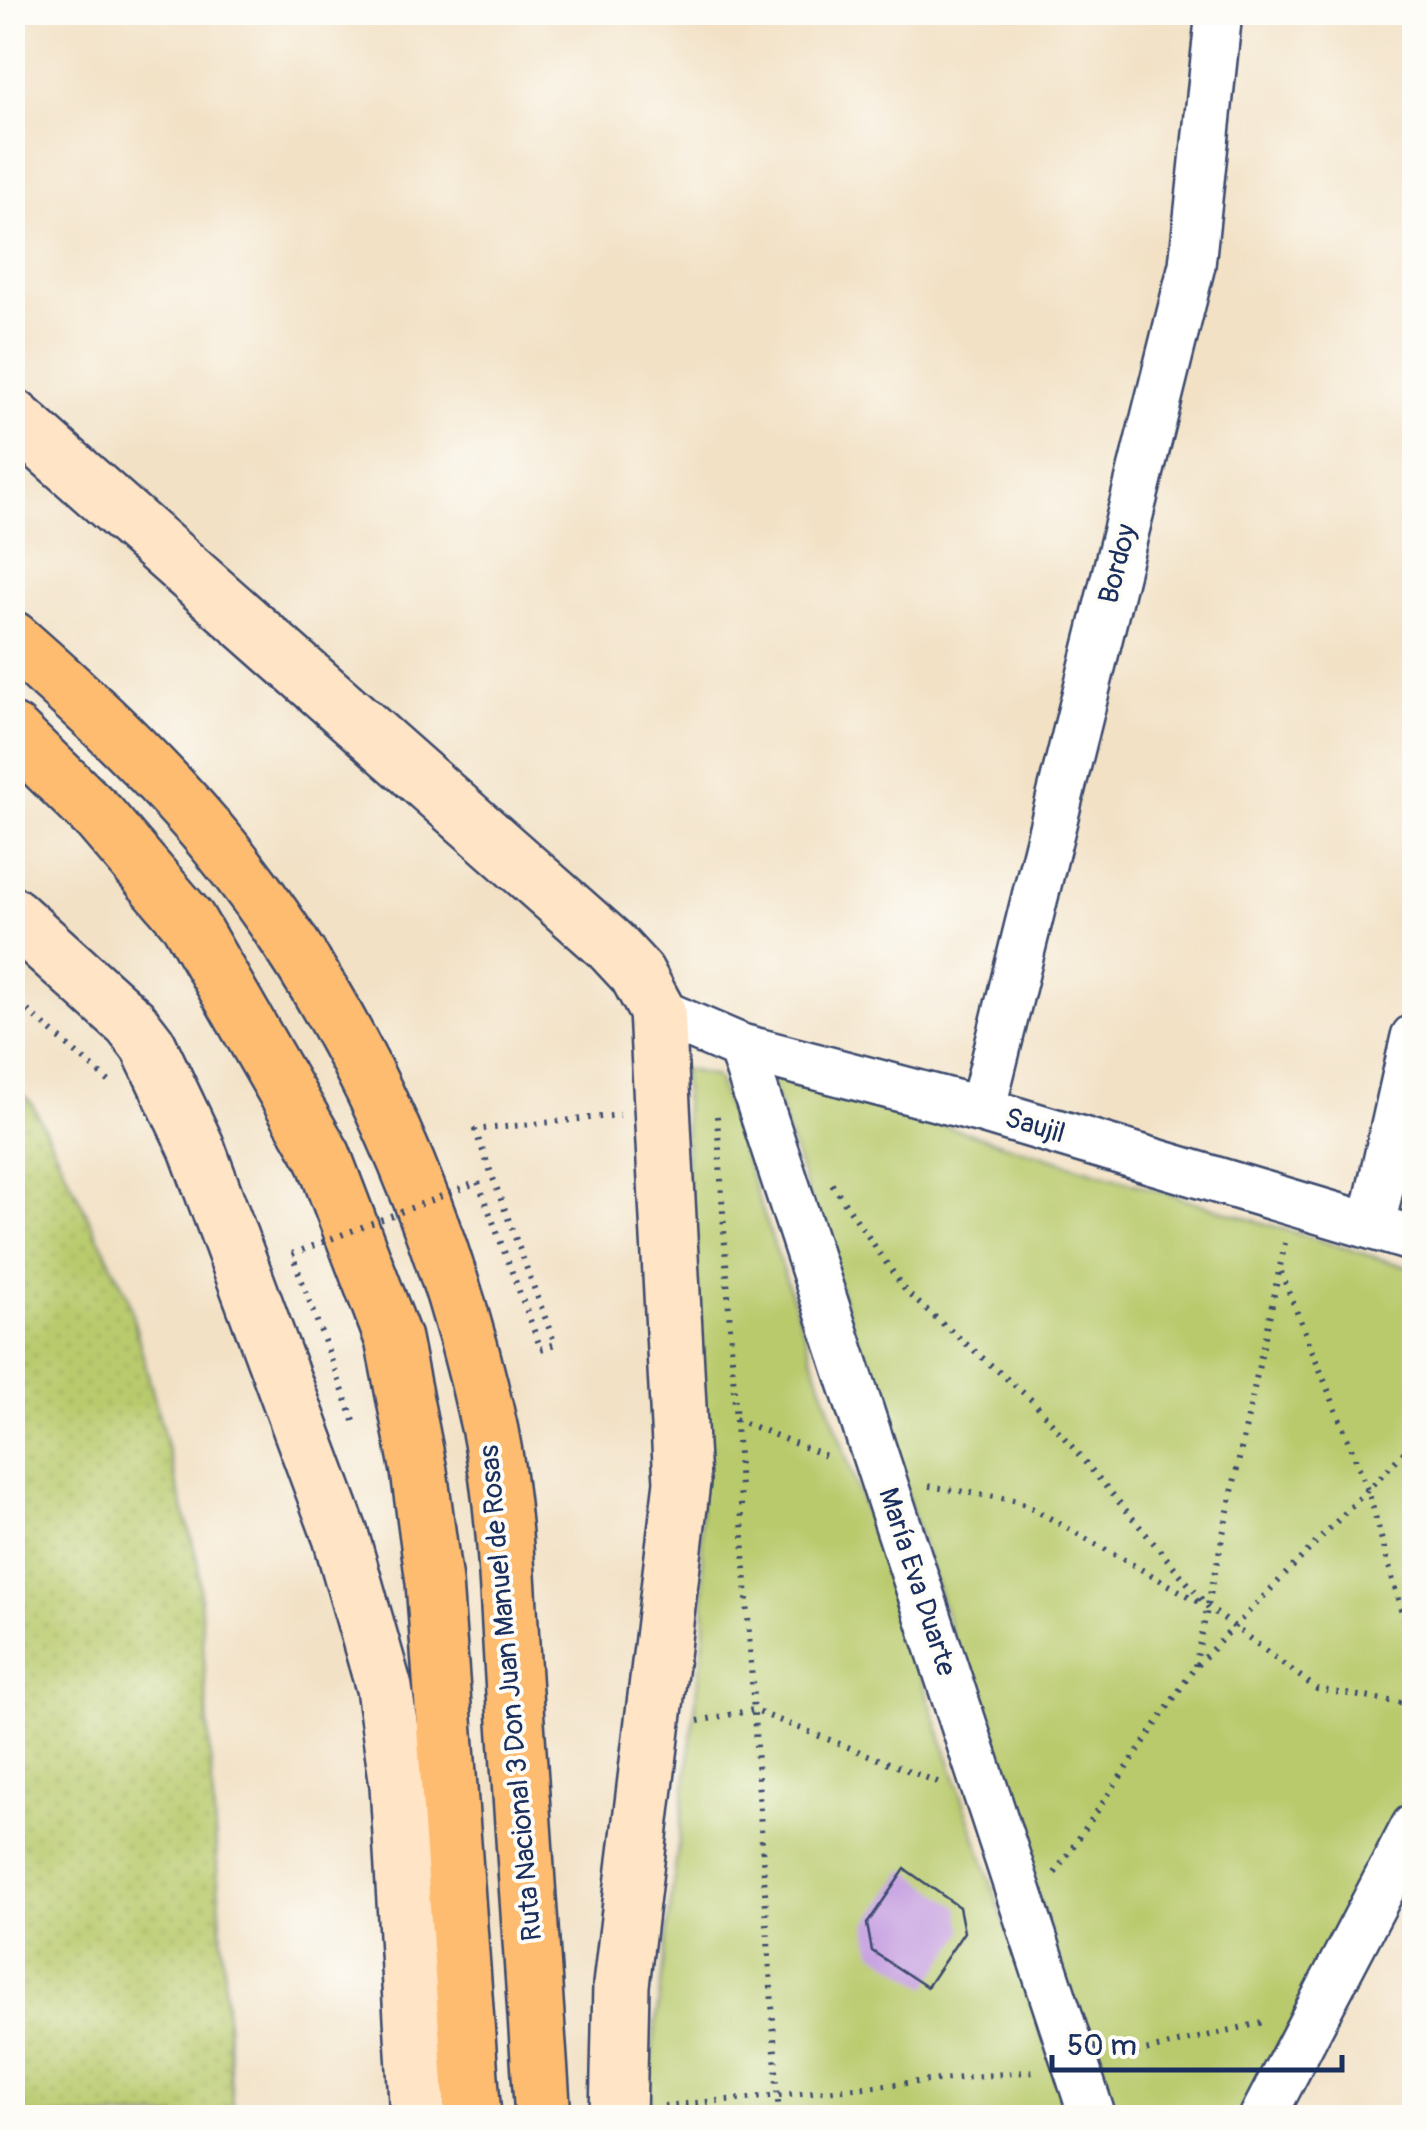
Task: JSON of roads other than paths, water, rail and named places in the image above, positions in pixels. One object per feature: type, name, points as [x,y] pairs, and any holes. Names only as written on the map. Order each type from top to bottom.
[{"type":"highway","name":"Ruta Nacional 3 Don Juan Manuel de Rosas","points":[[12,639],[164,782],[241,875],[349,1044],[410,1172],[462,1322],[490,1434],[506,1574],[543,2118]]},
{"type":"highway","points":[[12,732],[99,817],[199,938],[324,1156],[392,1339],[419,1470],[434,1582],[473,2118]]},
{"type":"street","name":"Bordoy","points":[[982,1110],[1192,265],[1219,12]]},
{"type":"street","points":[[12,416],[610,945],[637,974],[657,1011],[682,1482],[621,1985],[618,2114]]},
{"type":"street","points":[[12,914],[131,1023],[148,1046],[196,1146],[341,1538],[384,1688],[398,1785],[418,2118]]},
{"type":"street","name":"Saujil","points":[[657,1011],[741,1047],[982,1110],[1414,1238]]},
{"type":"street","points":[[1372,1225],[1414,1037]]},
{"type":"street","name":"María Eva Duarte","points":[[741,1047],[1093,2118]]},
{"type":"street","points":[[1262,2118],[1414,1827]]}]
